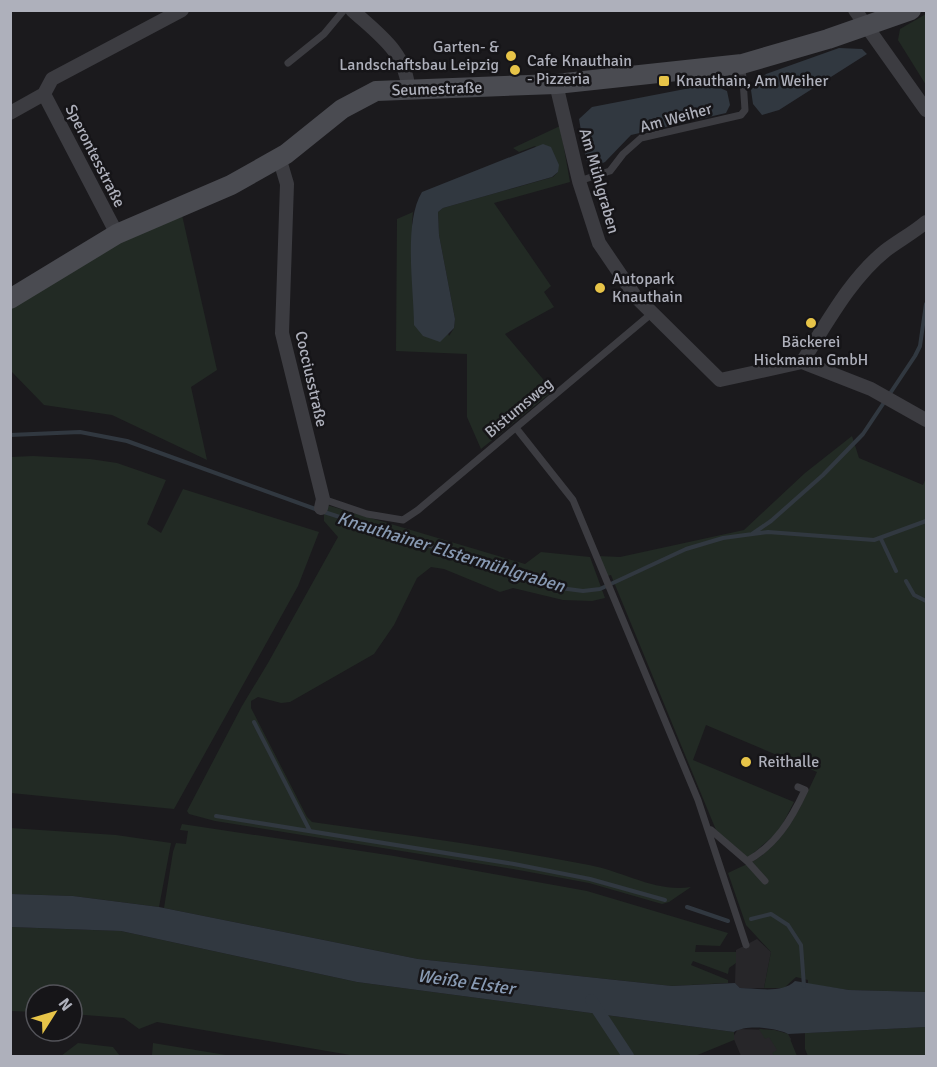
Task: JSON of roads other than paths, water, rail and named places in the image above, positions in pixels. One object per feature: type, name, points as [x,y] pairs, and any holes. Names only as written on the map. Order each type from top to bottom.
[{"type":"street","points":[[10,113],[44,94],[52,79],[182,10]]},
{"type":"street","points":[[351,10],[396,51],[407,73],[408,89]]},
{"type":"street","points":[[855,10],[927,110]]},
{"type":"street","name":"Seumestraße","points":[[10,299],[117,234],[231,185],[279,157],[342,109],[376,91],[449,90],[556,84],[742,64],[867,27],[911,10]]},
{"type":"street","name":"Am Mühlgraben","points":[[556,84],[579,181],[599,243],[635,296],[720,380],[802,362]]},
{"type":"street","name":"Sperontesstraße","points":[[44,94],[117,234]]},
{"type":"street","name":"Cocciusstraße","points":[[279,157],[287,184],[282,333],[322,504]]},
{"type":"street","points":[[927,222],[885,251],[866,269],[832,315],[802,362],[885,397],[927,420]]},
{"type":"lane","points":[[288,63],[324,34],[344,10]]},
{"type":"lane","name":"Am Weiher","points":[[579,181],[610,171],[623,154],[641,138],[741,115],[744,110],[742,64]]},
{"type":"lane","name":"Bistumsweg","points":[[403,520],[418,510],[651,314]]},
{"type":"lane","points":[[516,428],[573,501],[709,829],[746,945]]},
{"type":"lane","name":"Cocciusstraße","points":[[322,504],[403,520]]},
{"type":"lane","points":[[747,861],[761,853],[788,824],[804,790],[798,787]]},
{"type":"lane","points":[[709,829],[727,847],[747,861],[765,881]]},
{"type":"water","points":[[839,48],[862,49],[867,54],[779,110],[762,115],[753,104],[751,90],[766,74]]},
{"type":"water","points":[[711,84],[727,91],[730,105],[726,113],[631,135],[605,162],[594,167],[586,160],[579,119],[592,107]]},
{"type":"water","points":[[543,144],[551,147],[559,165],[558,172],[552,177],[443,208],[438,212],[439,235],[455,319],[454,328],[440,342],[423,336],[414,325],[411,257],[413,221],[416,205],[422,192]]},
{"type":"water","name":"Weiße Elster","points":[[11,894],[73,896],[159,907],[418,959],[672,986],[735,983],[740,988],[776,989],[795,981],[849,990],[926,992],[926,1027],[788,1034],[769,1029],[746,1028],[734,1032],[357,982],[121,931],[11,927]]},
{"type":"waterway","points":[[752,534],[771,521],[823,475],[863,434],[920,346],[926,304]]},
{"type":"waterway","name":"Knauthainer Elstermühlgraben","points":[[10,435],[80,432],[127,441],[318,510],[560,588],[583,591],[600,589],[686,549],[723,538],[768,532],[874,540],[926,521]]},
{"type":"waterway","points":[[881,539],[896,571]]},
{"type":"waterway","points":[[906,581],[914,595],[926,601]]},
{"type":"waterway","points":[[254,722],[310,831]]},
{"type":"waterway","points":[[216,816],[514,864],[590,879],[665,900]]},
{"type":"waterway","points":[[687,907],[728,921]]},
{"type":"waterway","points":[[751,919],[771,914],[788,925],[801,945],[804,986]]},
{"type":"waterway","points":[[591,1000],[628,1056]]},
{"type":"place","name":"Garten- & Landschaftsbau Leipzig","points":[[511,56]]},
{"type":"place","name":"Cafe Knauthain - Pizzeria","points":[[515,70]]},
{"type":"place","name":"Knauthain, Am Weiher","points":[[664,81]]},
{"type":"place","name":"Autopark Knauthain","points":[[600,288]]},
{"type":"place","name":"Bäckerei Hickmann GmbH","points":[[811,323]]},
{"type":"place","name":"Reithalle","points":[[746,762]]}]
